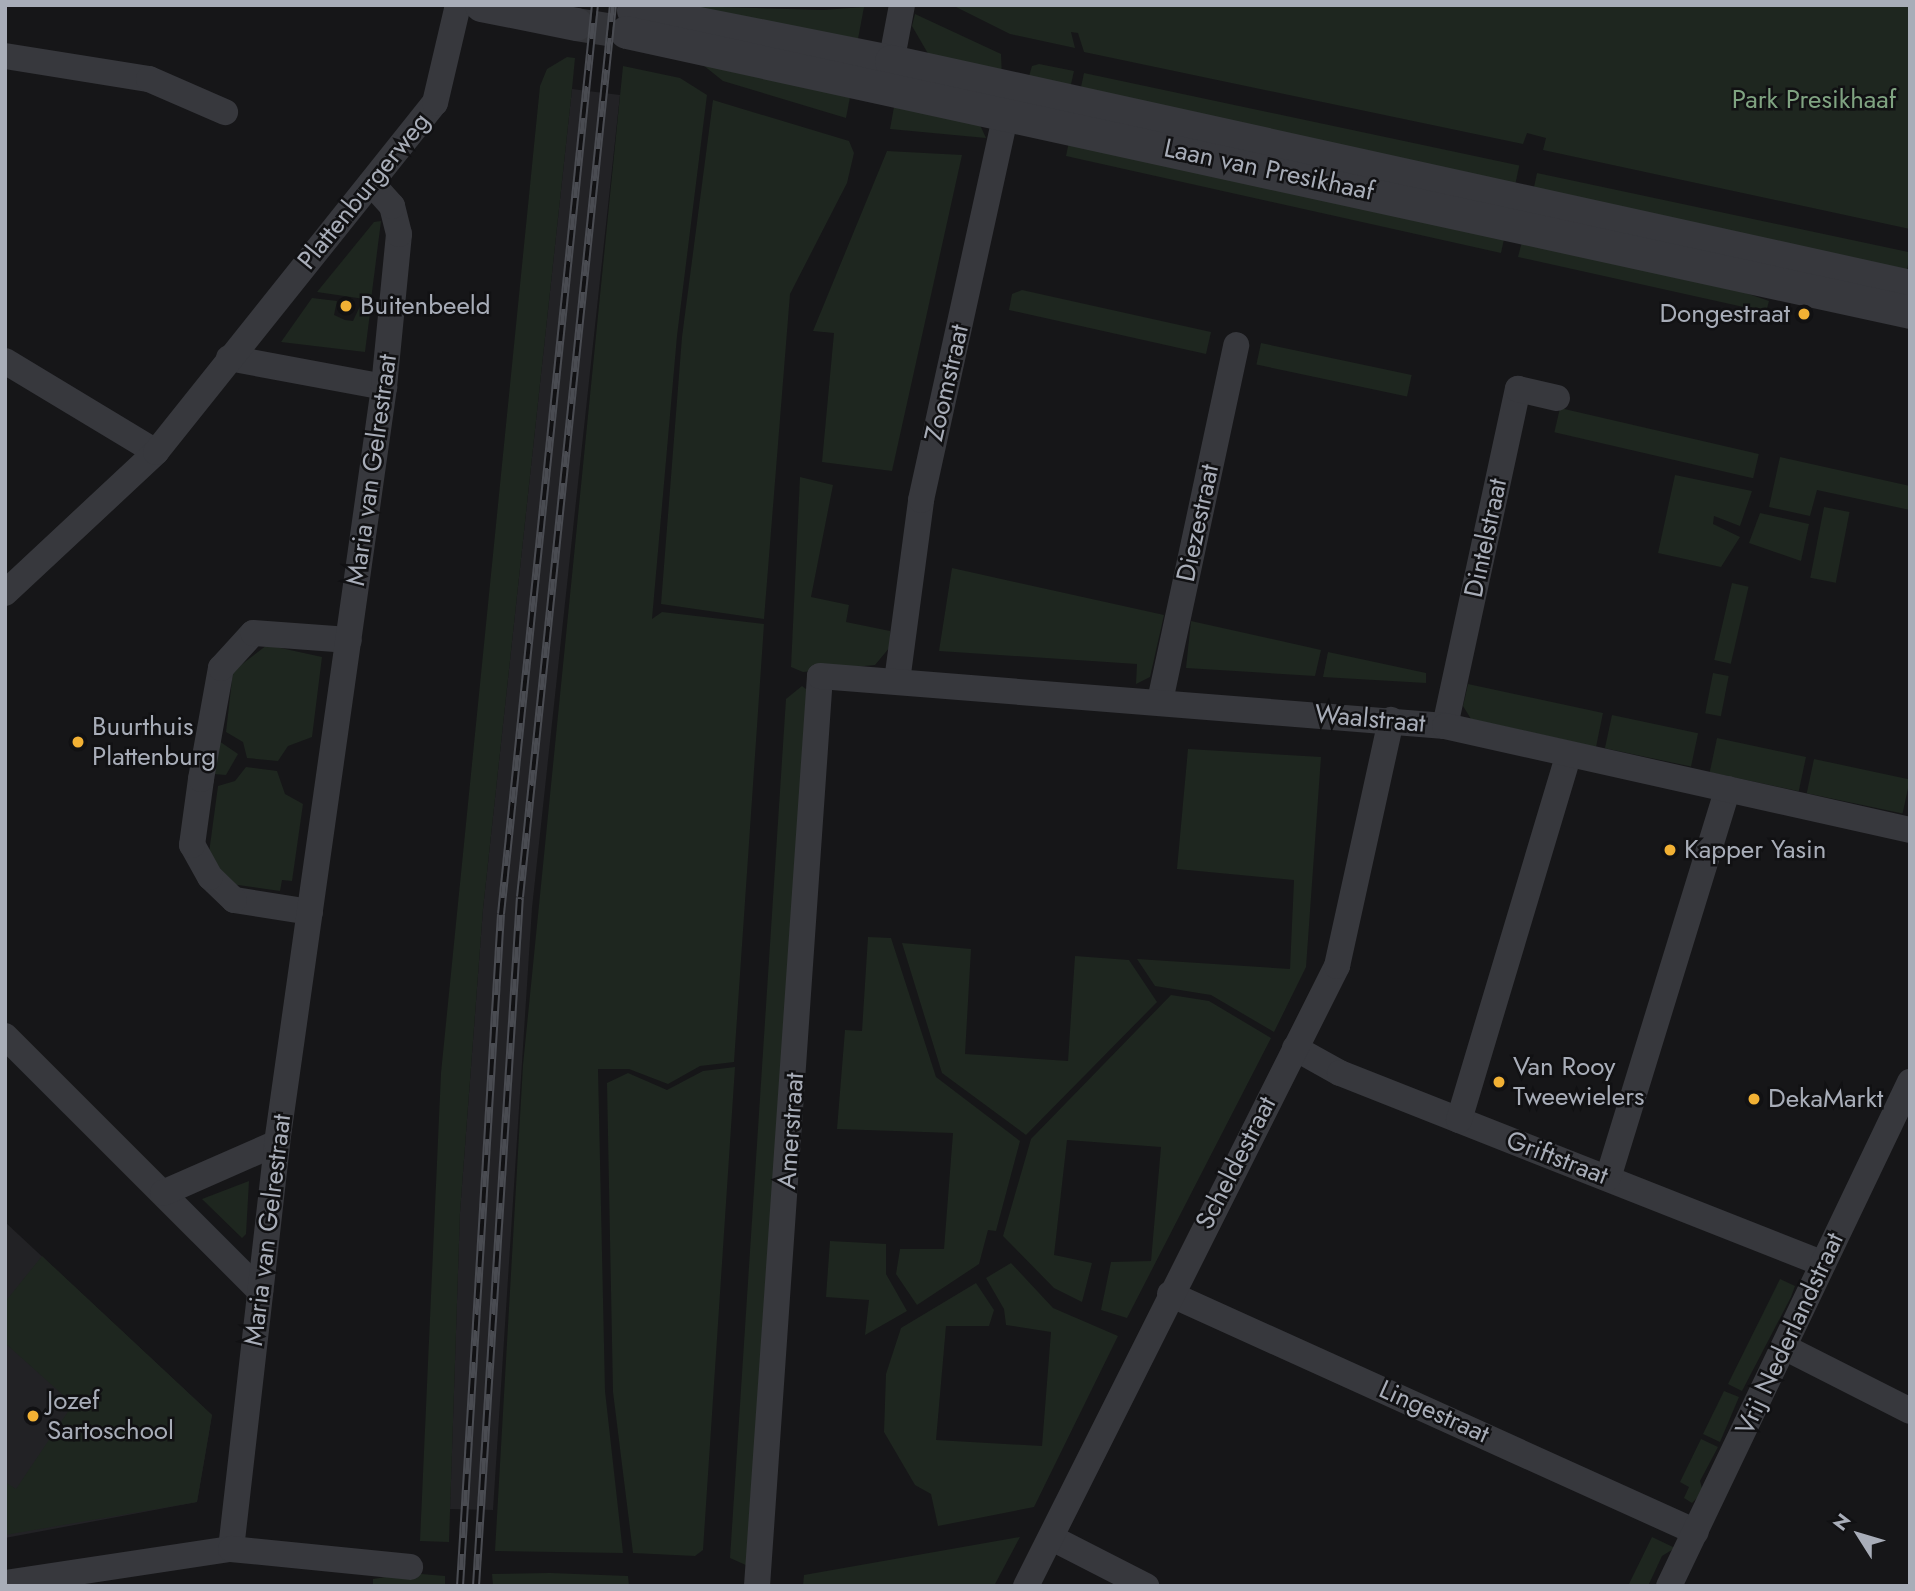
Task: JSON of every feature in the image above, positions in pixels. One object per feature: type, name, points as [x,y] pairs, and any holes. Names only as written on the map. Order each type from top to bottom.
[{"type":"street","name":"Plattenburgerweg","points":[[5,593],[156,452],[442,92],[458,5]]},
{"type":"street","points":[[481,5],[576,24]]},
{"type":"street","points":[[889,73],[902,5]]},
{"type":"street","name":"Laan van Presikhaaf","points":[[628,21],[1010,100],[1910,312]]},
{"type":"street","points":[[5,57],[149,79],[225,112]]},
{"type":"street","name":"Laan van Presikhaaf","points":[[1010,100],[1910,286]]},
{"type":"street","name":"Zoomstraat","points":[[897,681],[921,500],[1010,100]]},
{"type":"street","name":"Maria van Gelrestraat","points":[[231,1549],[277,1143],[384,387],[399,234],[392,206],[371,183]]},
{"type":"street","name":"Diezestraat","points":[[1160,701],[1236,345]]},
{"type":"street","points":[[229,358],[384,387]]},
{"type":"street","points":[[5,361],[156,452]]},
{"type":"street","name":"Dintelstraat","points":[[1445,726],[1518,388],[1557,398]]},
{"type":"street","points":[[310,912],[234,900],[210,877],[192,845],[201,779],[221,668],[253,633],[349,640]]},
{"type":"street","name":"Waalstraat","points":[[820,676],[1160,701],[1445,726],[1567,756],[1910,830]]},
{"type":"street","name":"Amerstraat","points":[[757,1586],[820,676]]},
{"type":"street","name":"Scheldestraat","points":[[1026,1586],[1170,1294],[1337,966],[1391,720]]},
{"type":"street","points":[[1459,1120],[1567,756]]},
{"type":"street","points":[[1608,1178],[1728,789]]},
{"type":"street","points":[[5,1036],[260,1291]]},
{"type":"street","name":"Griftstraat","points":[[1294,1048],[1340,1073],[1821,1263]]},
{"type":"street","name":"Vrij Nederlandstraat","points":[[1669,1586],[1786,1348],[1821,1263],[1907,1096]]},
{"type":"street","points":[[163,1193],[277,1143]]},
{"type":"street","name":"Lingestraat","points":[[1170,1294],[1696,1532]]},
{"type":"street","points":[[1786,1348],[1910,1411]]},
{"type":"street","points":[[1052,1538],[1146,1586]]},
{"type":"street","points":[[5,1583],[231,1549],[410,1567]]},
{"type":"shaded area","points":[[572,89],[620,95],[532,908],[493,1510],[450,1509],[460,1212],[483,909]]},
{"type":"shaded area","points":[[5,1222],[212,1415],[197,1502],[5,1538]]},
{"type":"green space","points":[[654,5],[823,10],[864,7],[858,39]]},
{"type":"green space","name":"Park Presikhaaf","points":[[952,5],[1910,5],[1910,229],[1543,150],[1546,138],[1527,133],[1523,144],[1084,52],[1078,33],[1071,32],[1075,48],[1010,34]]},
{"type":"green space","points":[[915,14],[1001,54],[1002,78],[930,57],[912,26]]},
{"type":"green space","points":[[567,57],[575,58],[572,89],[483,909],[460,1212],[449,1542],[420,1541],[441,1073],[540,86],[547,69]]},
{"type":"green space","points":[[693,57],[852,87],[846,118],[723,81]]},
{"type":"green space","points":[[1039,64],[1074,71],[1069,93],[1027,83],[1032,66]]},
{"type":"green space","points":[[623,66],[680,78],[707,95],[677,336],[652,619],[662,612],[764,624],[734,1062],[700,1066],[668,1084],[629,1069],[598,1069],[605,1391],[623,1553],[495,1551],[523,1065]]},
{"type":"green space","points":[[1084,73],[1519,166],[1514,188],[1079,95]]},
{"type":"green space","points":[[896,96],[980,125],[986,138],[890,129]]},
{"type":"green space","points":[[713,100],[849,141],[854,153],[847,183],[790,294],[764,619],[661,604],[682,337]]},
{"type":"green space","points":[[1070,137],[1506,230],[1501,253],[1066,156]]},
{"type":"green space","points":[[887,151],[962,155],[892,471],[822,462],[834,333],[813,331]]},
{"type":"green space","points":[[1537,173],[1910,252],[1906,275],[1532,195]]},
{"type":"green space","points":[[381,221],[371,300],[317,292],[374,222]]},
{"type":"green space","points":[[1524,234],[1668,266],[1769,301],[1766,312],[1518,257]]},
{"type":"green space","points":[[1022,290],[1211,332],[1206,354],[1009,310],[1012,294]]},
{"type":"green space","points":[[312,298],[337,301],[334,315],[353,321],[361,304],[371,305],[365,352],[281,342]]},
{"type":"green space","points":[[1261,343],[1412,375],[1407,397],[1256,365]]},
{"type":"green space","points":[[1560,408],[1759,454],[1753,478],[1554,432]]},
{"type":"green space","points":[[1780,457],[1910,486],[1910,510],[1817,490],[1810,516],[1769,507]]},
{"type":"green space","points":[[1675,475],[1752,491],[1740,526],[1714,516],[1713,524],[1740,537],[1721,567],[1658,553]]},
{"type":"green space","points":[[800,477],[833,485],[811,597],[849,605],[846,622],[890,631],[890,647],[875,665],[803,672],[791,667]]},
{"type":"green space","points":[[1824,507],[1850,512],[1836,583],[1810,578]]},
{"type":"green space","points":[[1760,513],[1809,524],[1801,561],[1749,543]]},
{"type":"green space","points":[[952,568],[1164,615],[1150,677],[1136,684],[1137,664],[939,651]]},
{"type":"green space","points":[[1732,583],[1749,587],[1731,664],[1714,660]]},
{"type":"green space","points":[[1191,621],[1321,650],[1315,676],[1186,668]]},
{"type":"green space","points":[[267,645],[322,657],[312,737],[288,746],[278,761],[247,758],[243,742],[226,732],[233,671]]},
{"type":"green space","points":[[1328,652],[1426,673],[1426,683],[1323,677]]},
{"type":"green space","points":[[1713,673],[1729,676],[1721,716],[1705,713]]},
{"type":"green space","points":[[1468,684],[1603,713],[1596,747],[1471,719],[1463,706]]},
{"type":"green space","points":[[802,686],[810,692],[748,1566],[730,1558],[786,699]]},
{"type":"green space","points":[[1612,715],[1698,733],[1691,767],[1605,748]]},
{"type":"green space","points":[[1717,738],[1806,757],[1799,791],[1710,772]]},
{"type":"green space","points":[[219,741],[238,754],[226,775],[214,774]]},
{"type":"green space","points":[[1188,749],[1321,757],[1306,967],[1274,1032],[1211,995],[1155,986],[1137,959],[1290,969],[1294,880],[1177,869]]},
{"type":"green space","points":[[1814,759],[1910,779],[1903,814],[1807,793]]},
{"type":"green space","points":[[246,767],[277,771],[285,794],[303,804],[292,881],[282,880],[280,891],[231,884],[209,853],[218,786],[235,781]]},
{"type":"green space","points":[[868,937],[891,938],[936,1077],[1020,1141],[996,1231],[988,1230],[979,1264],[917,1305],[896,1274],[900,1249],[944,1249],[953,1133],[837,1129],[845,1030],[862,1031]]},
{"type":"green space","points":[[902,943],[971,949],[965,1054],[1068,1061],[1075,956],[1129,960],[1157,1002],[1026,1135],[942,1073]]},
{"type":"green space","points":[[1171,995],[1209,1001],[1271,1038],[1127,1318],[1101,1310],[1111,1262],[1151,1261],[1161,1147],[1067,1140],[1054,1255],[1092,1263],[1082,1302],[1054,1288],[1003,1236],[1031,1139]]},
{"type":"green space","points":[[735,1067],[703,1550],[695,1556],[633,1553],[613,1392],[607,1083],[628,1073],[667,1090],[703,1071]]},
{"type":"green space","points":[[249,1181],[246,1234],[242,1238],[202,1199]]},
{"type":"green space","points":[[830,1241],[886,1244],[886,1274],[907,1311],[865,1335],[869,1300],[826,1297]]},
{"type":"green space","points":[[42,1256],[212,1415],[197,1502],[5,1535],[5,1482],[16,1489],[73,1404],[5,1343],[5,1302]]},
{"type":"green space","points":[[1011,1263],[1053,1308],[1118,1336],[1034,1507],[938,1526],[931,1494],[915,1485],[884,1432],[886,1374],[901,1328],[976,1283],[994,1310],[989,1326],[946,1326],[936,1440],[1042,1446],[1051,1332],[1006,1325],[1004,1309],[986,1278]]},
{"type":"green space","points":[[1780,1279],[1795,1286],[1742,1391],[1728,1384]]},
{"type":"green space","points":[[1724,1391],[1739,1397],[1720,1442],[1703,1434]]},
{"type":"green space","points":[[1701,1439],[1718,1447],[1700,1481],[1703,1492],[1692,1503],[1684,1498],[1689,1487],[1680,1482]]},
{"type":"green space","points":[[1020,1537],[994,1586],[803,1586],[804,1575]]},
{"type":"green space","points":[[1652,1537],[1675,1548],[1662,1556],[1648,1586],[1628,1586]]},
{"type":"green space","points":[[410,1573],[445,1576],[445,1586],[373,1586],[373,1579]]},
{"type":"green space","points":[[492,1574],[628,1576],[629,1586],[493,1586]]},
{"type":"tunnel","points":[[576,24],[626,32]]},
{"type":"railway","points":[[460,1586],[501,914],[595,5]]},
{"type":"railway","points":[[476,1586],[520,897],[613,5]]},
{"type":"place","name":"Buitenbeeld","points":[[346,306]]},
{"type":"place","name":"Dongestraat","points":[[1804,314]]},
{"type":"place","name":"Buurthuis Plattenburg","points":[[78,742]]},
{"type":"place","name":"Kapper Yasin","points":[[1670,850]]},
{"type":"place","name":"Van Rooy Tweewielers","points":[[1499,1082]]},
{"type":"place","name":"DekaMarkt","points":[[1754,1099]]},
{"type":"place","name":"Jozef Sartoschool","points":[[33,1416]]}]
